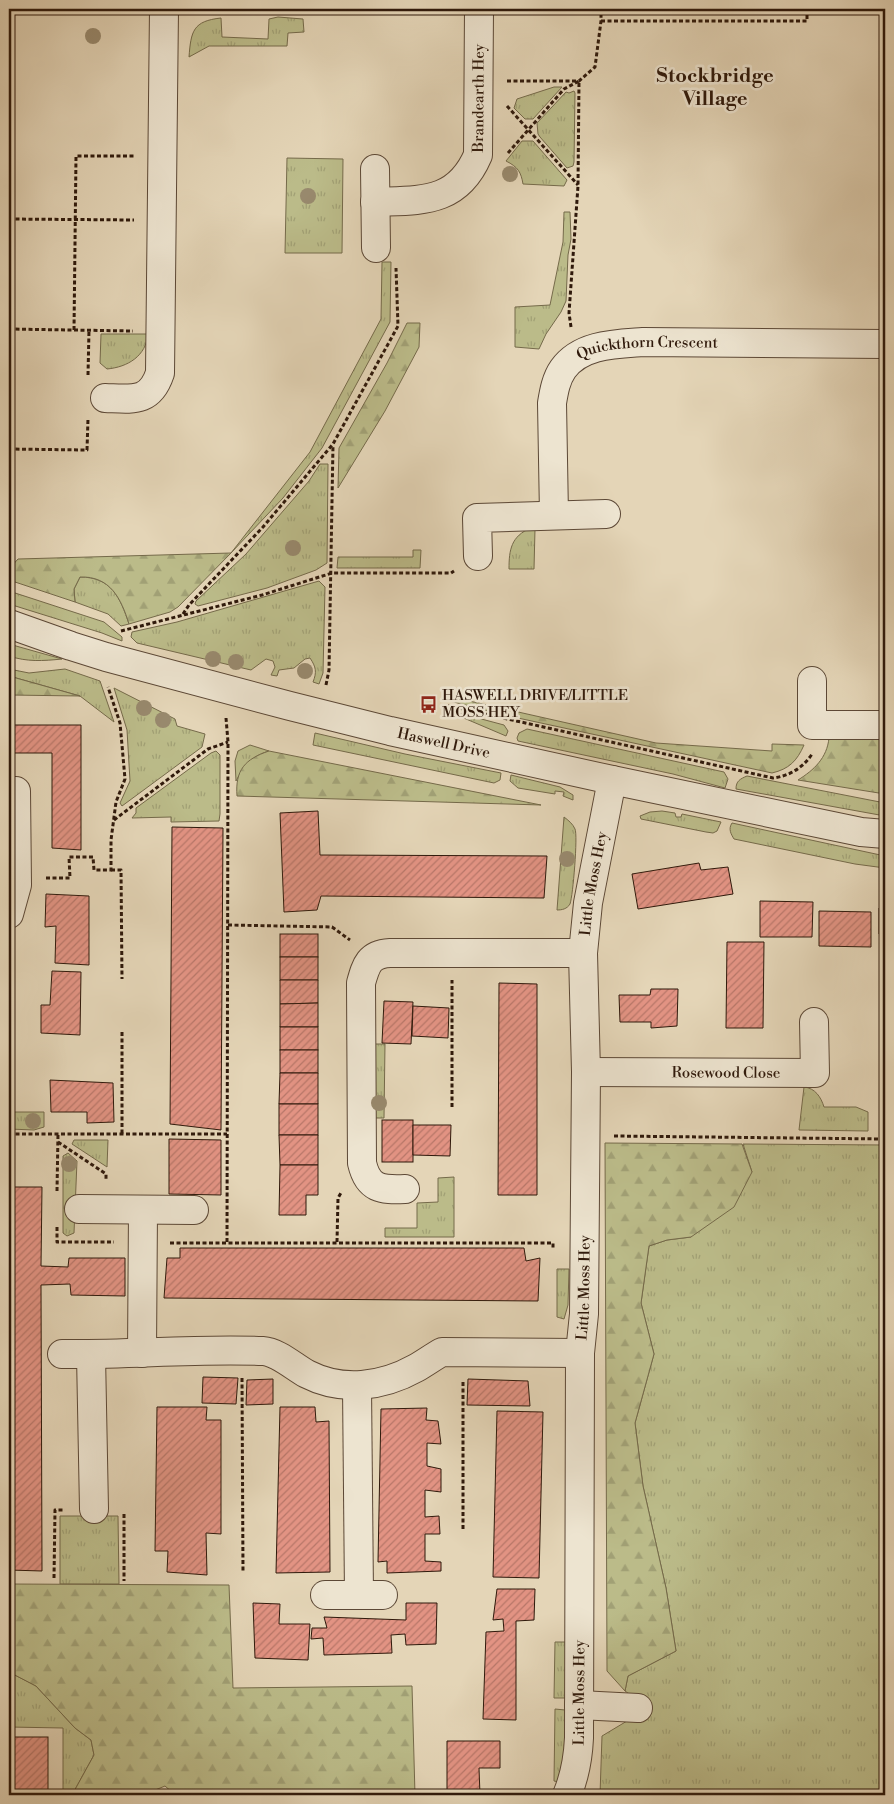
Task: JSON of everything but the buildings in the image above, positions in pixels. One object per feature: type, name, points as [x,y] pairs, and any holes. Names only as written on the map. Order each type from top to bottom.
[{"type":"street","points":[[97,398],[135,399],[143,396],[151,391],[160,373],[164,9]]},
{"type":"street","name":"Brandearth Hey","points":[[375,202],[433,198],[456,186],[471,171],[478,155],[482,81],[479,9]]},
{"type":"street","points":[[375,169],[376,248]]},
{"type":"street","name":"Quickthorn Crescent","points":[[554,516],[552,403],[555,385],[563,369],[576,357],[596,348],[612,344],[643,342],[885,344]]},
{"type":"street","points":[[478,556],[477,518],[606,514]]},
{"type":"street","name":"Haswell Drive","points":[[9,624],[106,657],[327,716],[612,780],[862,832],[885,834]]},
{"type":"street","points":[[812,681],[812,725],[885,725]]},
{"type":"street","name":"Little Moss Hey","points":[[566,1795],[574,1778],[578,1762],[580,1354],[584,1314],[586,1136],[583,953],[588,903],[612,780]]},
{"type":"street","points":[[9,914],[17,884],[16,791]]},
{"type":"street","points":[[405,1189],[380,1188],[365,1175],[362,1163],[361,984],[365,969],[372,957],[381,954],[583,953]]},
{"type":"street","name":"Rosewood Close","points":[[586,1072],[815,1073],[814,1022]]},
{"type":"street","points":[[68,1216],[106,1210],[194,1210]]},
{"type":"street","points":[[142,1353],[143,1210]]},
{"type":"street","points":[[62,1354],[267,1351],[320,1380],[356,1386],[376,1384],[394,1378],[416,1368],[442,1352],[580,1354]]},
{"type":"street","points":[[91,1355],[94,1510]]},
{"type":"street","points":[[325,1595],[371,1595],[356,1386]]},
{"type":"street","points":[[579,1705],[638,1708]]},
{"type":"path","points":[[478,155],[504,157],[564,89],[578,81],[595,67],[601,9]]},
{"type":"path","points":[[601,21],[807,21],[807,9]]},
{"type":"path","points":[[482,81],[578,81]]},
{"type":"path","points":[[482,81],[578,186]]},
{"type":"path","points":[[576,357],[569,313],[578,186],[578,81]]},
{"type":"path","points":[[74,330],[76,156],[162,157]]},
{"type":"path","points":[[9,219],[162,220]]},
{"type":"path","points":[[183,614],[189,605],[263,527],[333,444],[398,326],[395,256],[376,248]]},
{"type":"path","points":[[9,329],[160,332]]},
{"type":"path","points":[[9,449],[87,450],[97,398],[89,330]]},
{"type":"path","points":[[325,688],[329,670],[333,444]]},
{"type":"path","points":[[120,631],[262,595],[332,573],[451,572],[478,556]]},
{"type":"path","points":[[106,657],[105,677],[120,723],[125,780],[116,802],[113,821],[111,870]]},
{"type":"path","points":[[223,688],[228,742],[226,1242]]},
{"type":"path","points":[[441,742],[449,706],[773,778],[784,776],[797,770],[808,761],[815,749],[817,725]]},
{"type":"path","points":[[113,821],[208,749],[228,742]]},
{"type":"path","points":[[17,878],[70,878],[70,856],[93,857],[94,870],[121,870],[122,980]]},
{"type":"path","points":[[228,925],[332,927],[372,957]]},
{"type":"path","points":[[452,953],[452,1107]]},
{"type":"path","points":[[122,1032],[122,1134]]},
{"type":"path","points":[[9,1134],[227,1134]]},
{"type":"path","points":[[57,1192],[58,1134]]},
{"type":"path","points":[[586,1136],[885,1139]]},
{"type":"path","points":[[58,1142],[106,1174],[106,1210]]},
{"type":"path","points":[[338,1242],[338,1198],[362,1163]]},
{"type":"path","points":[[68,1216],[57,1242],[553,1243],[553,1256],[585,1256]]},
{"type":"path","points":[[241,1351],[244,1572]]},
{"type":"path","points":[[462,1529],[463,1352]]},
{"type":"green space","points":[[644,9],[795,9],[795,13],[644,13]]},
{"type":"green space","points":[[278,17],[303,19],[304,32],[288,33],[287,46],[209,46],[189,57],[191,40],[195,29],[204,22],[221,18],[222,37],[268,39],[269,19]]},
{"type":"green space","points":[[554,87],[562,87],[533,119],[525,119],[514,108],[517,99]]},
{"type":"green space","points":[[574,91],[574,162],[573,166],[567,168],[538,134],[537,123],[566,92]]},
{"type":"green space","points":[[522,141],[533,141],[567,180],[564,186],[523,184],[518,170],[506,161]]},
{"type":"green space","points":[[287,158],[343,159],[342,253],[285,253]]},
{"type":"green space","points":[[564,212],[570,212],[571,239],[568,255],[566,301],[539,349],[515,347],[515,307],[550,305],[563,242]]},
{"type":"green space","points":[[382,262],[391,262],[390,322],[322,448],[283,498],[231,553],[310,452],[381,319]]},
{"type":"green space","points":[[407,323],[420,323],[419,347],[385,411],[338,488],[339,448],[387,363]]},
{"type":"green space","points":[[101,334],[148,334],[144,348],[135,359],[122,366],[107,369],[100,363]]},
{"type":"green space","points":[[320,464],[328,464],[327,563],[316,570],[267,588],[198,606],[195,604],[246,554],[309,481]]},
{"type":"green space","points":[[531,528],[535,529],[534,569],[509,569],[512,544],[519,535]]},
{"type":"green space","points":[[413,550],[421,550],[420,568],[337,568],[338,557],[413,557]]},
{"type":"green space","points":[[231,553],[178,607],[170,612],[129,624],[118,597],[113,590],[99,580],[80,577],[74,589],[75,602],[9,580],[9,569],[18,559]]},
{"type":"green space","points":[[80,577],[99,581],[113,590],[122,605],[129,624],[121,626],[108,614],[75,602],[74,589]]},
{"type":"green space","points":[[319,581],[325,587],[323,673],[319,684],[313,682],[315,670],[310,658],[305,659],[294,668],[279,670],[277,676],[271,675],[275,667],[273,661],[266,659],[251,670],[137,643],[131,637],[132,632],[177,622]]},
{"type":"green space","points":[[9,591],[104,622],[122,637],[122,641],[9,604]]},
{"type":"green space","points":[[9,644],[62,659],[35,660],[16,658],[9,656]]},
{"type":"green space","points":[[9,669],[29,673],[65,669],[100,681],[114,722],[80,696],[9,676]]},
{"type":"green space","points":[[9,676],[80,696],[9,695]]},
{"type":"green space","points":[[114,688],[175,719],[177,726],[205,734],[202,747],[122,806],[120,803],[130,781],[127,730]]},
{"type":"green space","points":[[447,696],[656,743],[772,751],[772,744],[804,745],[792,764],[772,773],[504,715],[450,701]]},
{"type":"green space","points":[[455,712],[504,725],[508,731],[506,736],[452,713]]},
{"type":"green space","points":[[527,729],[724,772],[728,779],[725,788],[673,774],[518,741],[519,733]]},
{"type":"green space","points":[[315,733],[405,754],[501,773],[500,780],[494,783],[313,745]]},
{"type":"green space","points":[[829,738],[885,739],[885,794],[798,780],[819,763],[826,752]]},
{"type":"green space","points":[[250,745],[269,751],[249,762],[236,781],[235,761],[238,751]]},
{"type":"green space","points":[[216,751],[220,755],[219,821],[171,822],[171,817],[132,818],[136,813],[136,808]]},
{"type":"green space","points":[[269,751],[541,805],[237,796],[238,779],[243,767],[254,758]]},
{"type":"green space","points":[[511,775],[560,787],[573,795],[573,800],[563,796],[564,792],[555,791],[555,794],[518,788],[510,781]]},
{"type":"green space","points":[[747,776],[885,803],[885,816],[736,789],[739,781]]},
{"type":"green space","points":[[650,812],[675,813],[676,817],[681,817],[682,814],[721,822],[717,831],[713,833],[641,819],[640,816]]},
{"type":"green space","points":[[564,817],[575,829],[575,866],[570,904],[564,909],[557,910]]},
{"type":"green space","points":[[732,823],[885,856],[885,868],[855,864],[734,839],[730,829]]},
{"type":"green space","points":[[375,1044],[385,1044],[384,1118],[375,1118]]},
{"type":"green space","points":[[804,1087],[811,1089],[817,1094],[824,1107],[856,1107],[868,1112],[868,1131],[799,1130]]},
{"type":"green space","points":[[9,1112],[44,1112],[44,1127],[34,1130],[9,1129]]},
{"type":"green space","points":[[74,1140],[108,1140],[107,1167],[72,1144]]},
{"type":"green space","points":[[605,1143],[742,1144],[752,1172],[734,1207],[691,1237],[667,1240],[649,1246],[641,1303],[654,1354],[635,1423],[643,1486],[666,1588],[676,1651],[628,1676],[625,1691],[607,1671]]},
{"type":"green space","points":[[743,1144],[885,1145],[885,1795],[600,1795],[602,1736],[637,1715],[638,1700],[625,1691],[628,1676],[676,1651],[666,1588],[643,1486],[635,1423],[654,1354],[641,1303],[649,1246],[667,1240],[691,1237],[752,1172]]},
{"type":"green space","points":[[68,1153],[77,1161],[74,1233],[67,1236],[63,1233],[63,1156]]},
{"type":"green space","points":[[454,1177],[454,1237],[385,1237],[385,1228],[417,1228],[417,1203],[438,1202],[438,1178]]},
{"type":"green space","points":[[557,1269],[569,1269],[568,1305],[564,1319],[557,1317]]},
{"type":"green space","points":[[60,1516],[118,1516],[119,1584],[60,1584]]},
{"type":"green space","points":[[9,1584],[229,1585],[233,1688],[412,1686],[415,1795],[306,1795],[298,1793],[291,1795],[199,1795],[173,1793],[165,1786],[143,1795],[72,1795],[94,1755],[91,1740],[75,1728],[36,1686],[9,1672]]},
{"type":"green space","points":[[555,1642],[566,1642],[566,1698],[554,1698]]},
{"type":"green space","points":[[9,1672],[36,1686],[75,1728],[91,1740],[94,1755],[72,1795],[63,1795],[63,1728],[9,1727]]},
{"type":"green space","points":[[555,1709],[565,1710],[566,1745],[559,1782],[554,1781]]},
{"type":"place","name":"HASWELL DRIVE/LITTLE MOSS HEY","points":[[428,704]]},
{"type":"district","name":"Stockbridge Village","points":[[715,88]]}]
